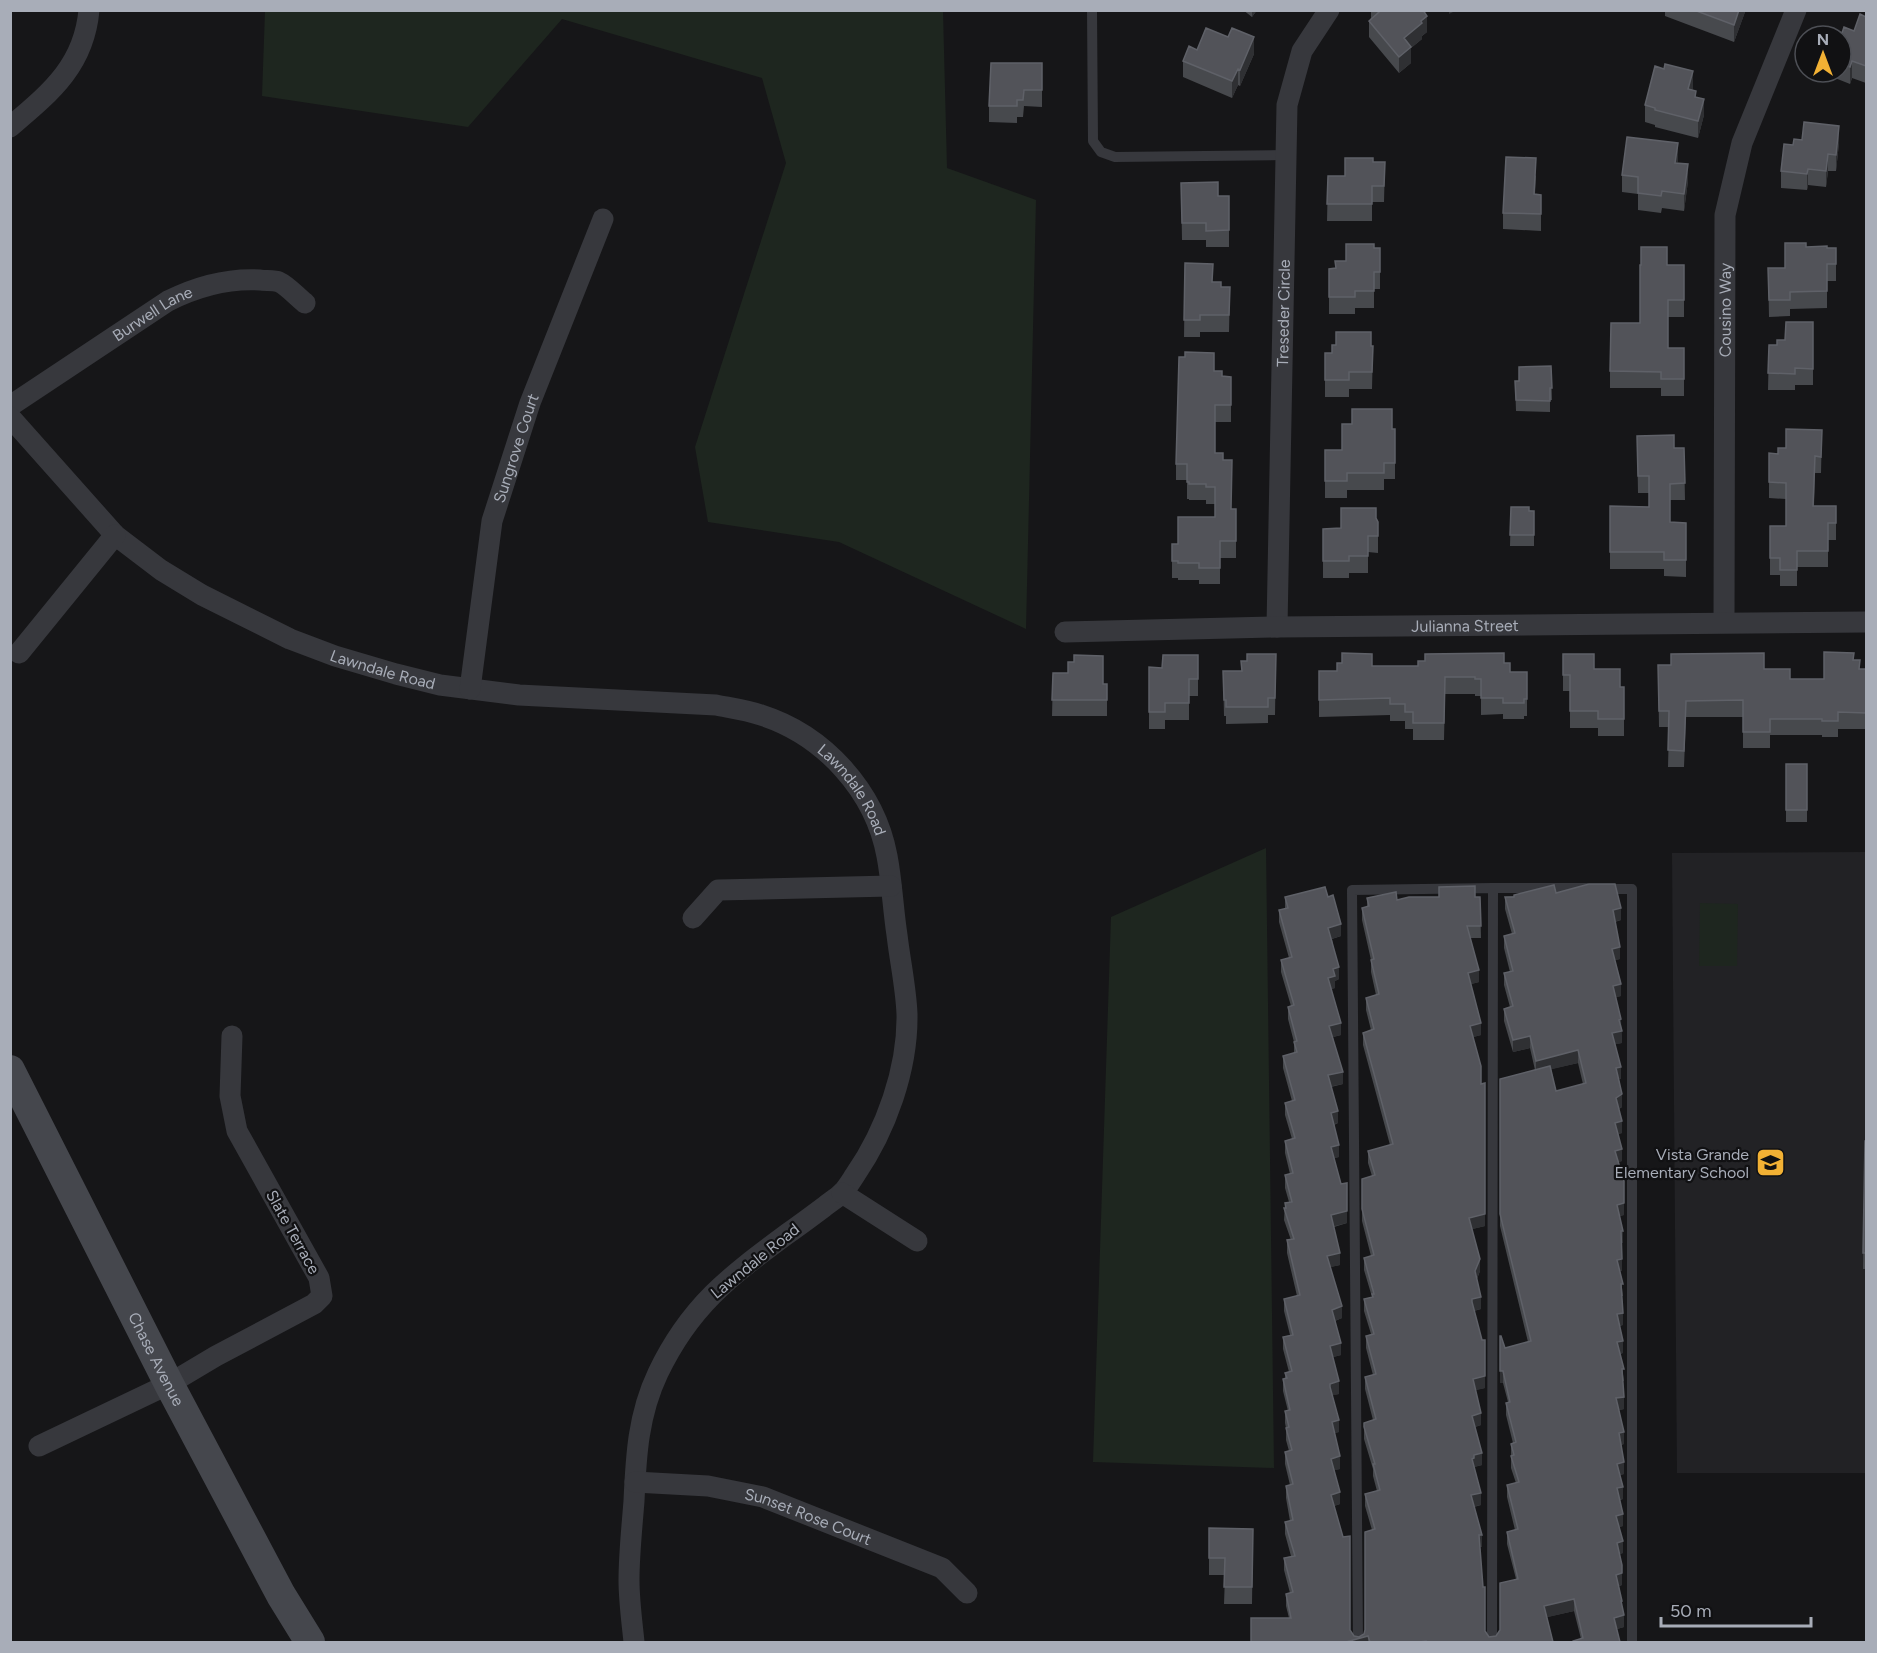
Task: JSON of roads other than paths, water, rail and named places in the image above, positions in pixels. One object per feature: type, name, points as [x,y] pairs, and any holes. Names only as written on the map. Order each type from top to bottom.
[{"type":"main road","name":"Chase Avenue","points":[[10,1070],[169,1384],[280,1595],[310,1642]]},
{"type":"street","points":[[10,127],[48,95],[70,68],[84,37],[89,10]]},
{"type":"street","name":"Treseder Circle","points":[[1277,627],[1287,105],[1302,51],[1329,10]]},
{"type":"street","name":"Cousino Way","points":[[1724,622],[1725,215],[1742,143],[1796,10]]},
{"type":"street","name":"Sungrove Court","points":[[470,690],[492,521],[530,403],[603,219]]},
{"type":"street","name":"Burwell Lane","points":[[10,406],[168,301],[188,291],[209,284],[263,280],[279,282],[305,303]]},
{"type":"street","name":"Lawndale Road","points":[[10,417],[115,535],[161,570],[202,595],[290,639],[335,656],[396,674],[470,690],[519,695],[716,705],[761,715],[783,723],[822,748],[838,762],[864,796],[874,815],[887,856],[907,1014],[899,1073],[882,1126],[871,1150],[842,1194],[727,1279],[701,1305],[664,1359],[646,1404],[635,1460],[629,1579],[633,1642]]},
{"type":"street","points":[[19,653],[115,535]]},
{"type":"street","name":"Julianna Street","points":[[1065,632],[1277,627],[1866,622]]},
{"type":"street","points":[[693,918],[718,890],[891,886]]},
{"type":"street","name":"Slate Terrace","points":[[169,1384],[216,1356],[314,1304],[322,1296],[319,1278],[237,1131],[230,1096],[232,1036]]},
{"type":"street","points":[[842,1194],[917,1241]]},
{"type":"street","points":[[39,1446],[169,1384]]},
{"type":"street","name":"Sunset Rose Court","points":[[635,1482],[708,1486],[763,1497],[942,1568],[967,1593]]},
{"type":"lane","points":[[1092,10],[1093,141],[1101,152],[1114,157],[1287,155]]},
{"type":"lane","points":[[1358,1642],[1352,890],[1493,888],[1632,889],[1632,1642]]},
{"type":"lane","points":[[1492,1642],[1493,888]]},
{"type":"place","name":"Vista Grande Elementary School","points":[[1770,1163]]}]
